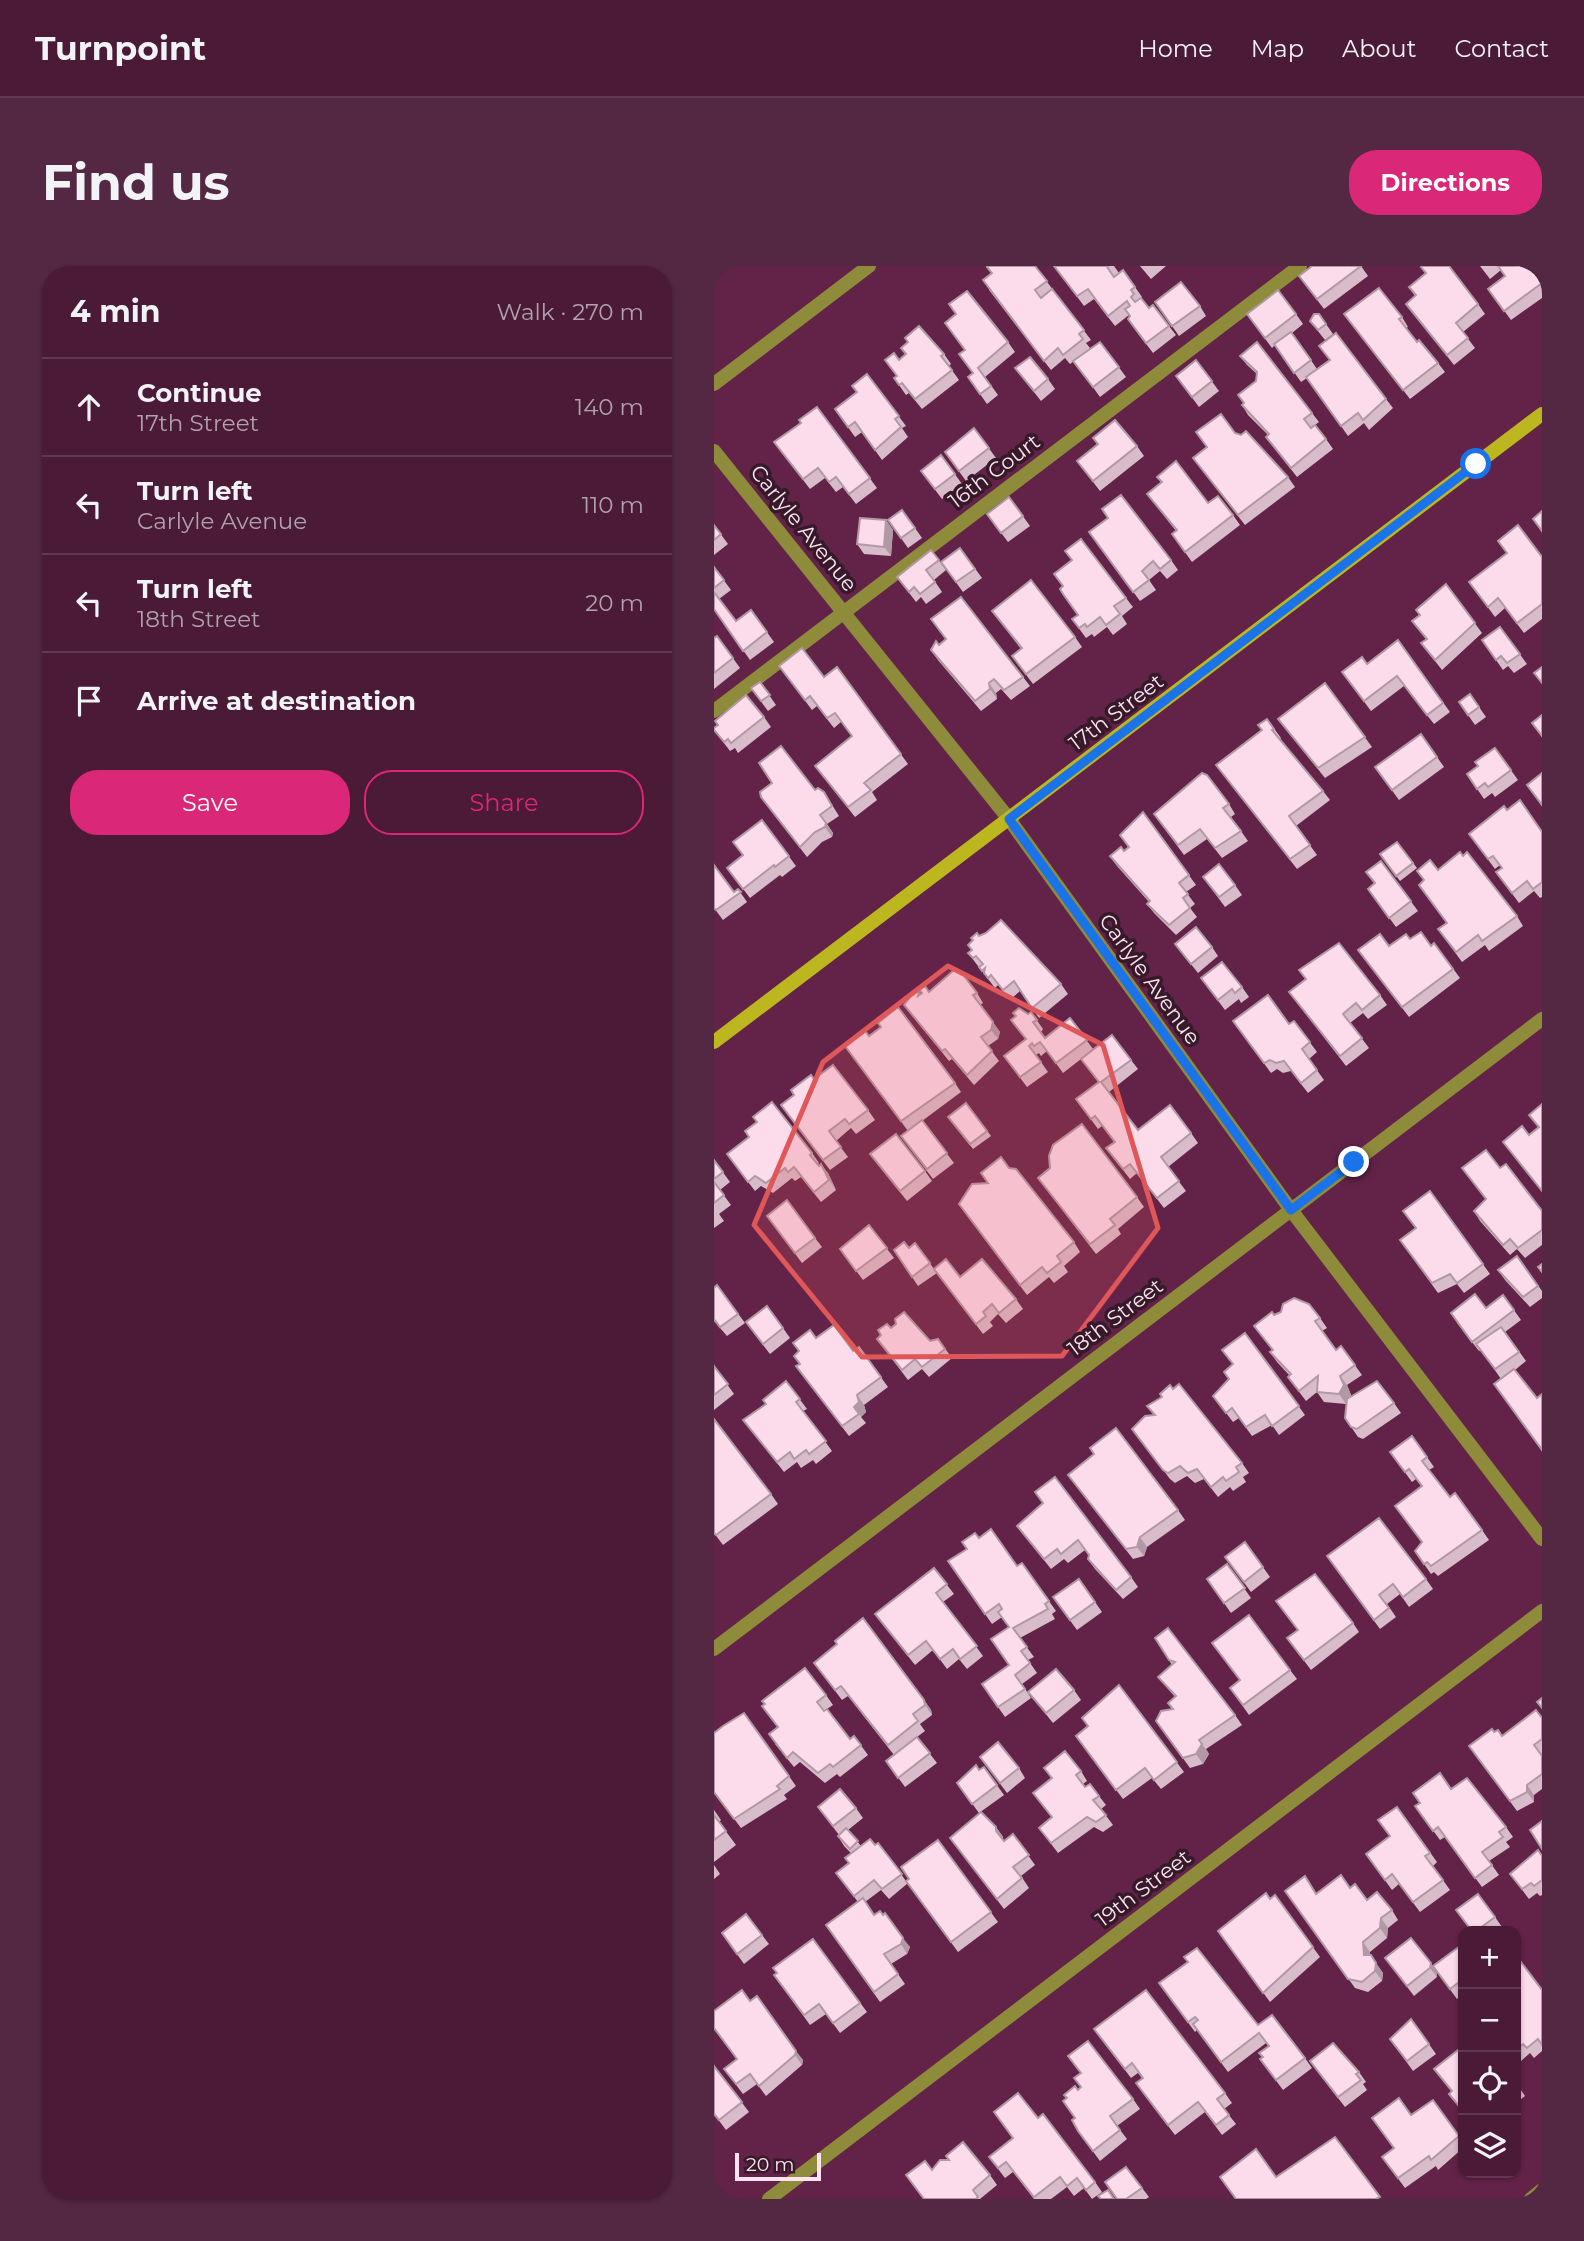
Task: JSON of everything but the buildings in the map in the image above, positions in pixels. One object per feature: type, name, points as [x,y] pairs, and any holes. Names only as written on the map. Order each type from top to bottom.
[{"type":"street","points":[[714,384],[869,266]]},
{"type":"street","name":"16th Court","points":[[714,711],[1300,266]]},
{"type":"street","name":"17th Street","points":[[714,1042],[1542,414]]},
{"type":"street","name":"Carlyle Avenue","points":[[714,451],[845,611],[1009,819],[1291,1210],[1542,1539]]},
{"type":"street","name":"18th Street","points":[[714,1648],[1542,1019]]},
{"type":"street","name":"19th Street","points":[[769,2199],[1542,1611]]},
{"type":"street","points":[[1531,2199],[1542,2190]]},
{"type":"highlighted area","points":[[948,966],[1103,1045],[1158,1228],[1062,1356],[862,1357],[754,1225],[823,1062]]},
{"type":"route","points":[[1354,1162],[1291,1210],[1009,819],[1476,464]]}]
